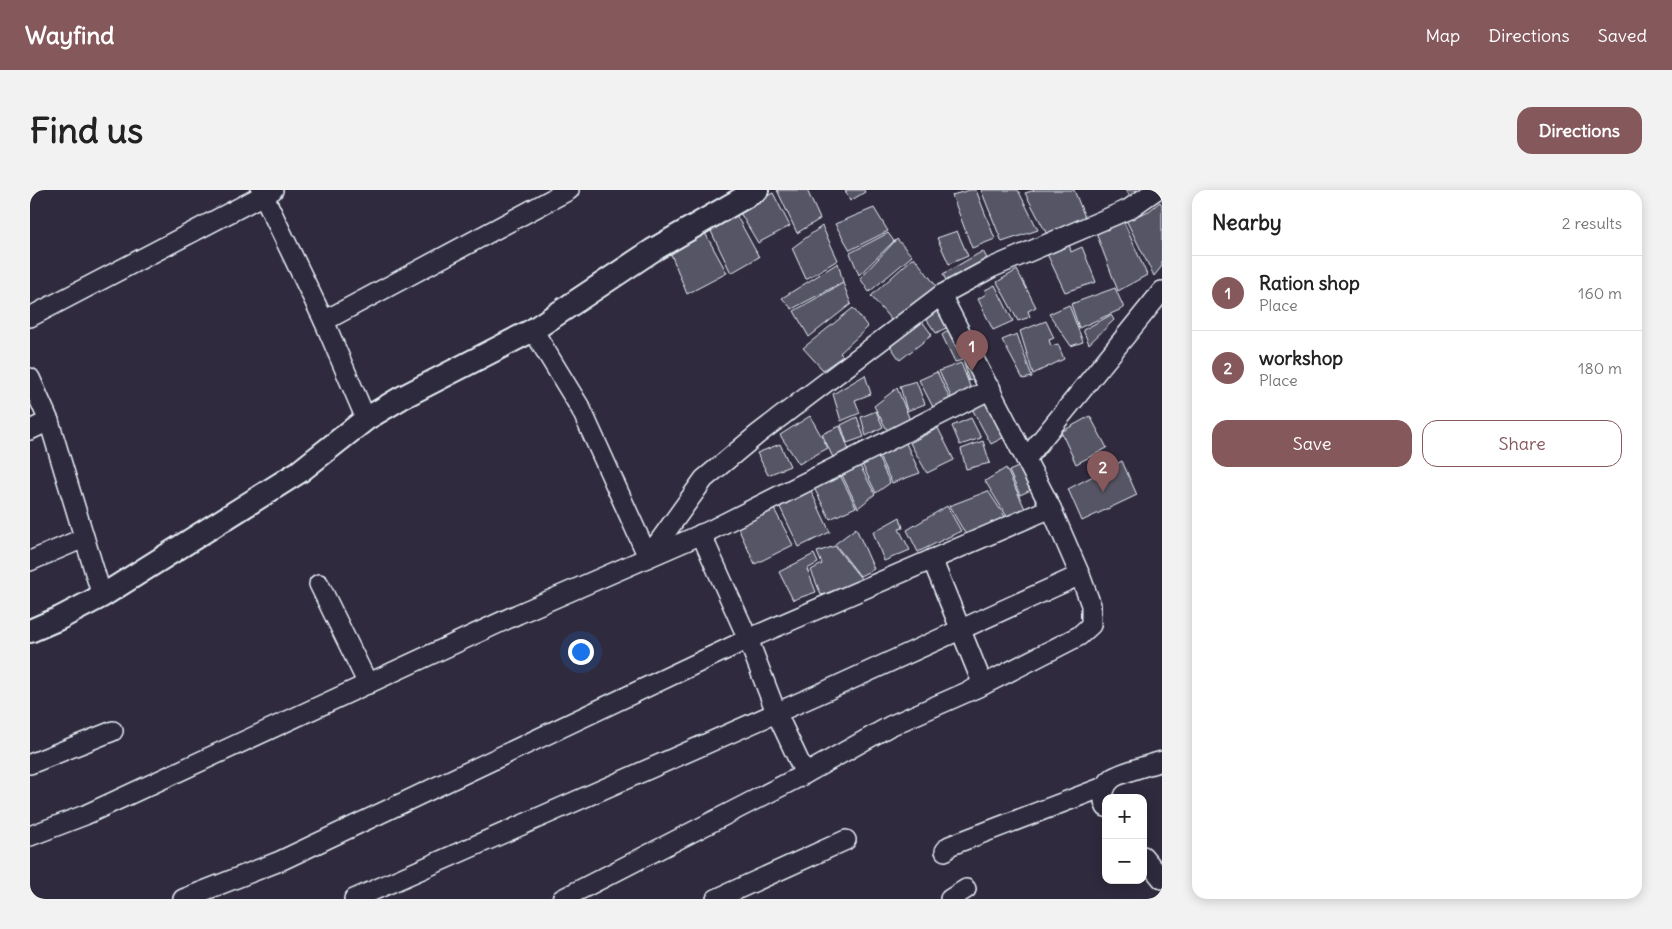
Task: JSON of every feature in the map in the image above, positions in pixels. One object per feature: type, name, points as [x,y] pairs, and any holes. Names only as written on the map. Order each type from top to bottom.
[{"type":"street","points":[[324,321],[569,190]]},
{"type":"street","points":[[30,631],[102,596],[298,472],[366,419],[400,398],[533,330],[652,250],[757,190]]},
{"type":"street","points":[[648,557],[704,479],[758,434],[941,295],[990,268],[1129,209],[1156,190]]},
{"type":"street","points":[[30,317],[266,192],[366,419]]},
{"type":"street","points":[[1026,459],[1162,291]]},
{"type":"street","points":[[562,899],[805,774],[890,726],[983,685],[1079,636],[1091,625],[1091,605],[1051,508],[941,295]]},
{"type":"street","points":[[533,330],[581,409],[648,557]]},
{"type":"street","points":[[30,378],[49,421],[102,596]]},
{"type":"street","points":[[30,836],[85,815],[518,614],[701,534],[990,389]]},
{"type":"street","points":[[30,430],[49,421]]},
{"type":"street","points":[[183,899],[280,861],[748,639],[1051,508]]},
{"type":"street","points":[[701,534],[748,639],[776,712],[805,774]]},
{"type":"street","points":[[30,561],[84,538]]},
{"type":"street","points":[[932,559],[983,685]]},
{"type":"street","points":[[354,899],[828,690],[1080,575]]},
{"type":"street","points":[[319,584],[368,684]]},
{"type":"street","points":[[30,764],[113,731]]},
{"type":"street","points":[[945,851],[949,846],[1106,786],[1114,777],[1162,761]]},
{"type":"street","points":[[1104,794],[1106,786]]},
{"type":"street","points":[[716,899],[846,840]]},
{"type":"street","points":[[1147,861],[1162,879]]},
{"type":"street","points":[[950,899],[966,889]]},
{"type":"building","points":[[777,190],[807,190],[820,219],[797,233]]},
{"type":"building","points":[[845,190],[864,190],[865,192],[850,201]]},
{"type":"building","points":[[976,190],[995,239],[972,248],[952,195]]},
{"type":"building","points":[[981,190],[1018,190],[1038,230],[1002,242]]},
{"type":"building","points":[[1035,190],[1074,190],[1088,225],[1050,240],[1025,193]]},
{"type":"building","points":[[1126,190],[1147,190],[1133,202]]},
{"type":"building","points":[[773,193],[790,226],[758,243],[739,211]]},
{"type":"building","points":[[1160,202],[1162,205],[1162,266],[1154,276],[1126,220],[1149,211]]},
{"type":"building","points":[[874,208],[888,231],[850,250],[835,224]]},
{"type":"building","points":[[734,211],[759,257],[731,273],[709,227]]},
{"type":"building","points":[[1123,220],[1147,275],[1118,291],[1095,230]]},
{"type":"building","points":[[822,226],[838,260],[806,279],[792,248]]},
{"type":"building","points":[[704,231],[727,273],[687,294],[669,249]]},
{"type":"building","points":[[957,231],[968,256],[949,264],[937,238]]},
{"type":"building","points":[[888,233],[894,241],[859,275],[850,253]]},
{"type":"building","points":[[897,239],[912,256],[869,292],[860,278]]},
{"type":"building","points":[[1069,244],[1071,252],[1082,247],[1096,282],[1065,292],[1047,254]]},
{"type":"building","points":[[983,251],[991,266],[950,289],[943,274]]},
{"type":"building","points":[[914,257],[937,287],[892,321],[871,296]]},
{"type":"building","points":[[838,263],[843,282],[792,309],[782,298]]},
{"type":"building","points":[[1017,270],[1036,307],[1028,311],[1030,317],[1018,321],[997,282]]},
{"type":"building","points":[[843,283],[851,304],[809,337],[794,311]]},
{"type":"building","points":[[995,285],[1013,321],[993,330],[978,299],[986,294],[985,290]]},
{"type":"building","points":[[1115,288],[1124,308],[1079,328],[1071,304]]},
{"type":"building","points":[[941,299],[954,324],[936,333],[922,313]]},
{"type":"building","points":[[1069,305],[1083,342],[1071,346],[1049,314]]},
{"type":"building","points":[[853,308],[868,327],[840,353],[843,356],[823,370],[803,348]]},
{"type":"building","points":[[1111,315],[1114,320],[1089,344],[1083,330]]},
{"type":"building","points":[[919,317],[932,335],[900,360],[886,340]]},
{"type":"building","points":[[1046,321],[1054,338],[1049,340],[1051,346],[1058,344],[1064,359],[1033,374],[1020,331]]},
{"type":"building","points":[[955,326],[971,358],[955,362],[942,335]]},
{"type":"building","points":[[1017,334],[1032,377],[1023,379],[1002,340]]},
{"type":"building","points":[[973,360],[981,377],[969,381],[964,364]]},
{"type":"building","points":[[961,363],[973,394],[954,403],[939,371]]},
{"type":"building","points":[[937,372],[952,403],[935,411],[919,380]]},
{"type":"building","points":[[865,375],[871,394],[855,400],[860,413],[841,421],[833,394]]},
{"type":"building","points":[[916,381],[925,404],[907,411],[900,386]]},
{"type":"building","points":[[897,388],[912,425],[891,437],[874,406]]},
{"type":"building","points":[[990,394],[1010,434],[991,444],[970,405]]},
{"type":"building","points":[[876,411],[883,427],[866,436],[861,417]]},
{"type":"building","points":[[810,416],[828,448],[799,464],[780,435]]},
{"type":"building","points":[[1090,416],[1107,448],[1076,464],[1061,432]]},
{"type":"building","points":[[857,417],[864,437],[847,443],[841,425]]},
{"type":"building","points":[[971,418],[981,438],[960,445],[952,426]]},
{"type":"building","points":[[840,426],[851,456],[836,464],[822,434]]},
{"type":"building","points":[[938,428],[954,460],[927,473],[910,443]]},
{"type":"building","points":[[903,437],[920,473],[892,483],[876,450]]},
{"type":"building","points":[[983,441],[990,463],[966,469],[961,449]]},
{"type":"building","points":[[780,444],[790,466],[768,475],[757,453]]},
{"type":"building","points":[[875,451],[890,483],[876,493],[859,458]]},
{"type":"building","points":[[857,460],[875,494],[858,508],[839,469]]},
{"type":"building","points":[[1122,461],[1137,495],[1082,521],[1068,489]]},
{"type":"building","points":[[1025,464],[1035,488],[1020,495],[1009,471]]},
{"type":"building","points":[[1006,468],[1028,515],[1011,523],[985,481]]},
{"type":"building","points":[[839,473],[856,507],[830,519],[813,486]]},
{"type":"building","points":[[810,489],[830,532],[799,547],[778,503]]},
{"type":"building","points":[[988,491],[1008,521],[968,538],[949,506]]},
{"type":"building","points":[[947,506],[961,531],[918,552],[907,530]]},
{"type":"building","points":[[773,507],[793,545],[755,564],[737,526]]},
{"type":"building","points":[[900,517],[903,528],[899,529],[910,550],[884,561],[873,532]]},
{"type":"building","points":[[856,528],[874,569],[860,576],[835,544]]},
{"type":"building","points":[[835,546],[863,581],[821,595],[811,570],[822,564],[817,552]]},
{"type":"building","points":[[814,554],[818,563],[807,569],[816,592],[793,600],[779,572]]},
{"type":"place","name":"Ration shop","points":[[972,371]]},
{"type":"place","name":"workshop","points":[[1103,492]]}]
